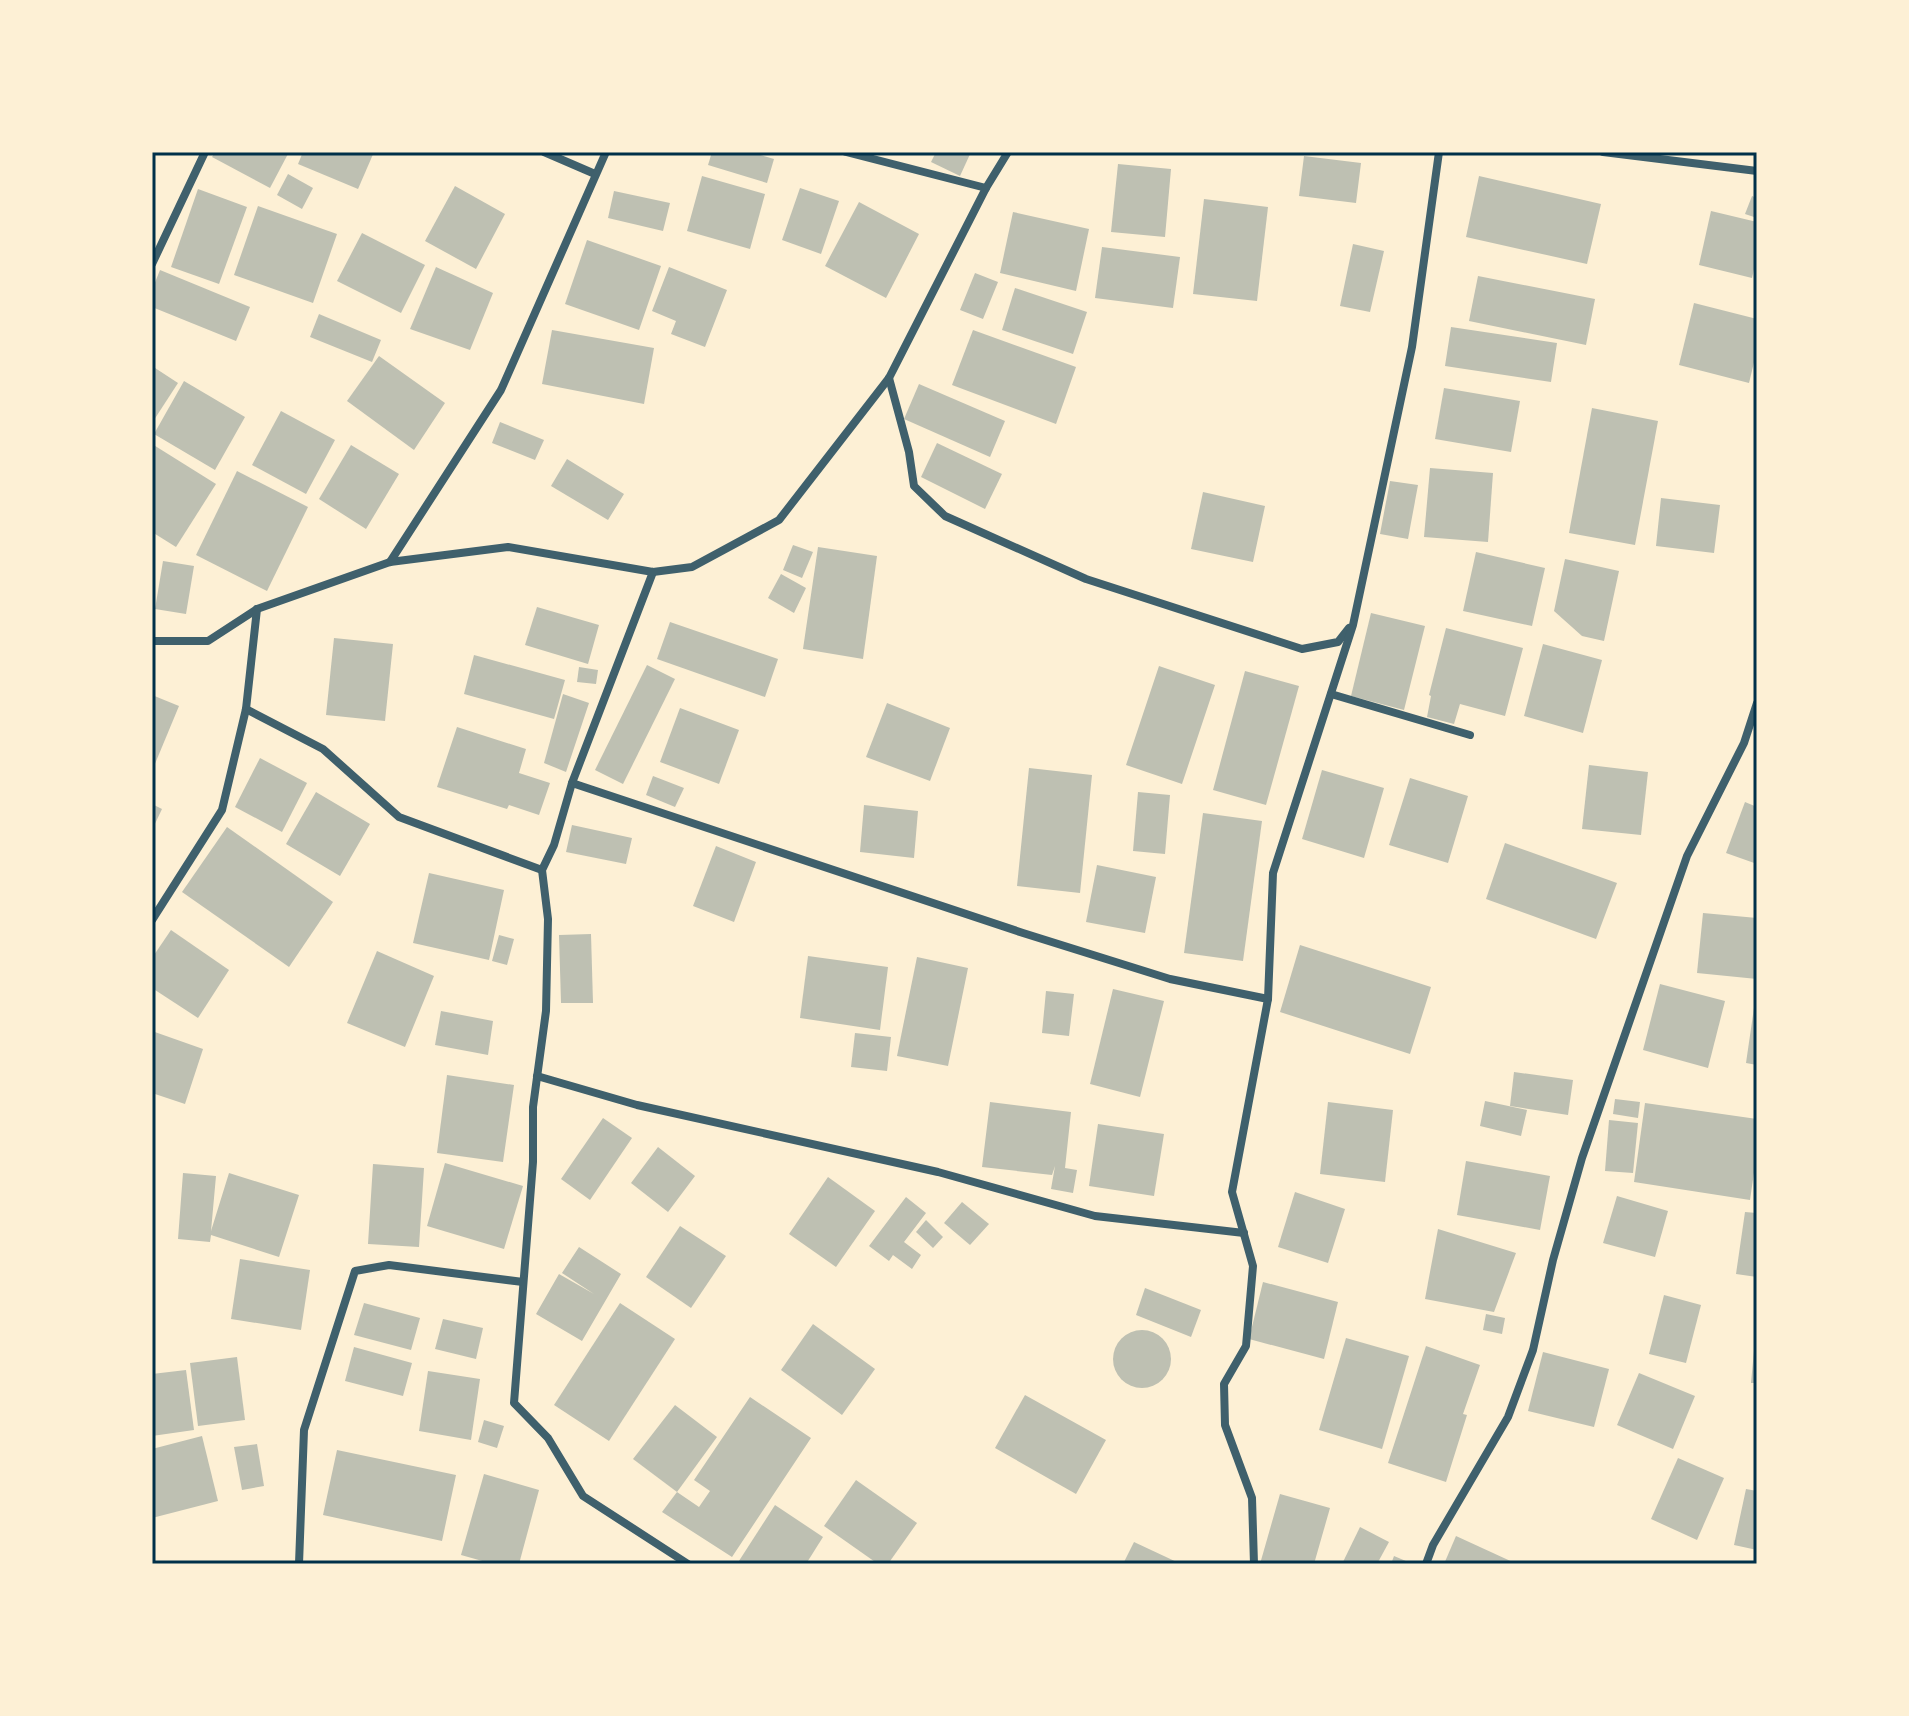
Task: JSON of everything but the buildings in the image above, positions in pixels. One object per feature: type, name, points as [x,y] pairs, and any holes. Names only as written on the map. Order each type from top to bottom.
[{"type":"street","points":[[152,264],[205,152]]},
{"type":"street","points":[[544,152],[595,174]]},
{"type":"street","points":[[390,562],[501,390],[606,152]]},
{"type":"street","points":[[846,152],[986,188]]},
{"type":"street","points":[[152,641],[208,641],[257,609],[390,562],[508,547],[653,572],[692,567],[779,520],[889,378],[986,188],[1008,152]]},
{"type":"street","points":[[1254,1564],[1252,1498],[1225,1425],[1224,1384],[1246,1346],[1253,1266],[1232,1192],[1268,999],[1273,873],[1353,625],[1412,347],[1439,152]]},
{"type":"street","points":[[1603,152],[1757,171]]},
{"type":"street","points":[[889,378],[909,452],[914,486],[945,516],[1086,579],[1302,649],[1338,642],[1353,625]]},
{"type":"street","points":[[653,572],[572,783],[554,845],[542,870],[548,919],[546,1011],[533,1107],[533,1162],[514,1403],[548,1438],[583,1496],[688,1564]]},
{"type":"street","points":[[152,920],[222,810],[246,709],[257,609]]},
{"type":"street","points":[[1331,694],[1470,735]]},
{"type":"street","points":[[1426,1564],[1433,1545],[1508,1417],[1533,1350],[1553,1260],[1582,1158],[1687,856],[1744,743],[1757,703]]},
{"type":"street","points":[[246,709],[323,749],[399,817],[542,870]]},
{"type":"street","points":[[572,783],[1170,979],[1268,999]]},
{"type":"street","points":[[537,1076],[637,1105],[938,1172],[1095,1216],[1244,1233]]},
{"type":"street","points":[[299,1564],[304,1430],[355,1271],[389,1265],[523,1282]]}]
